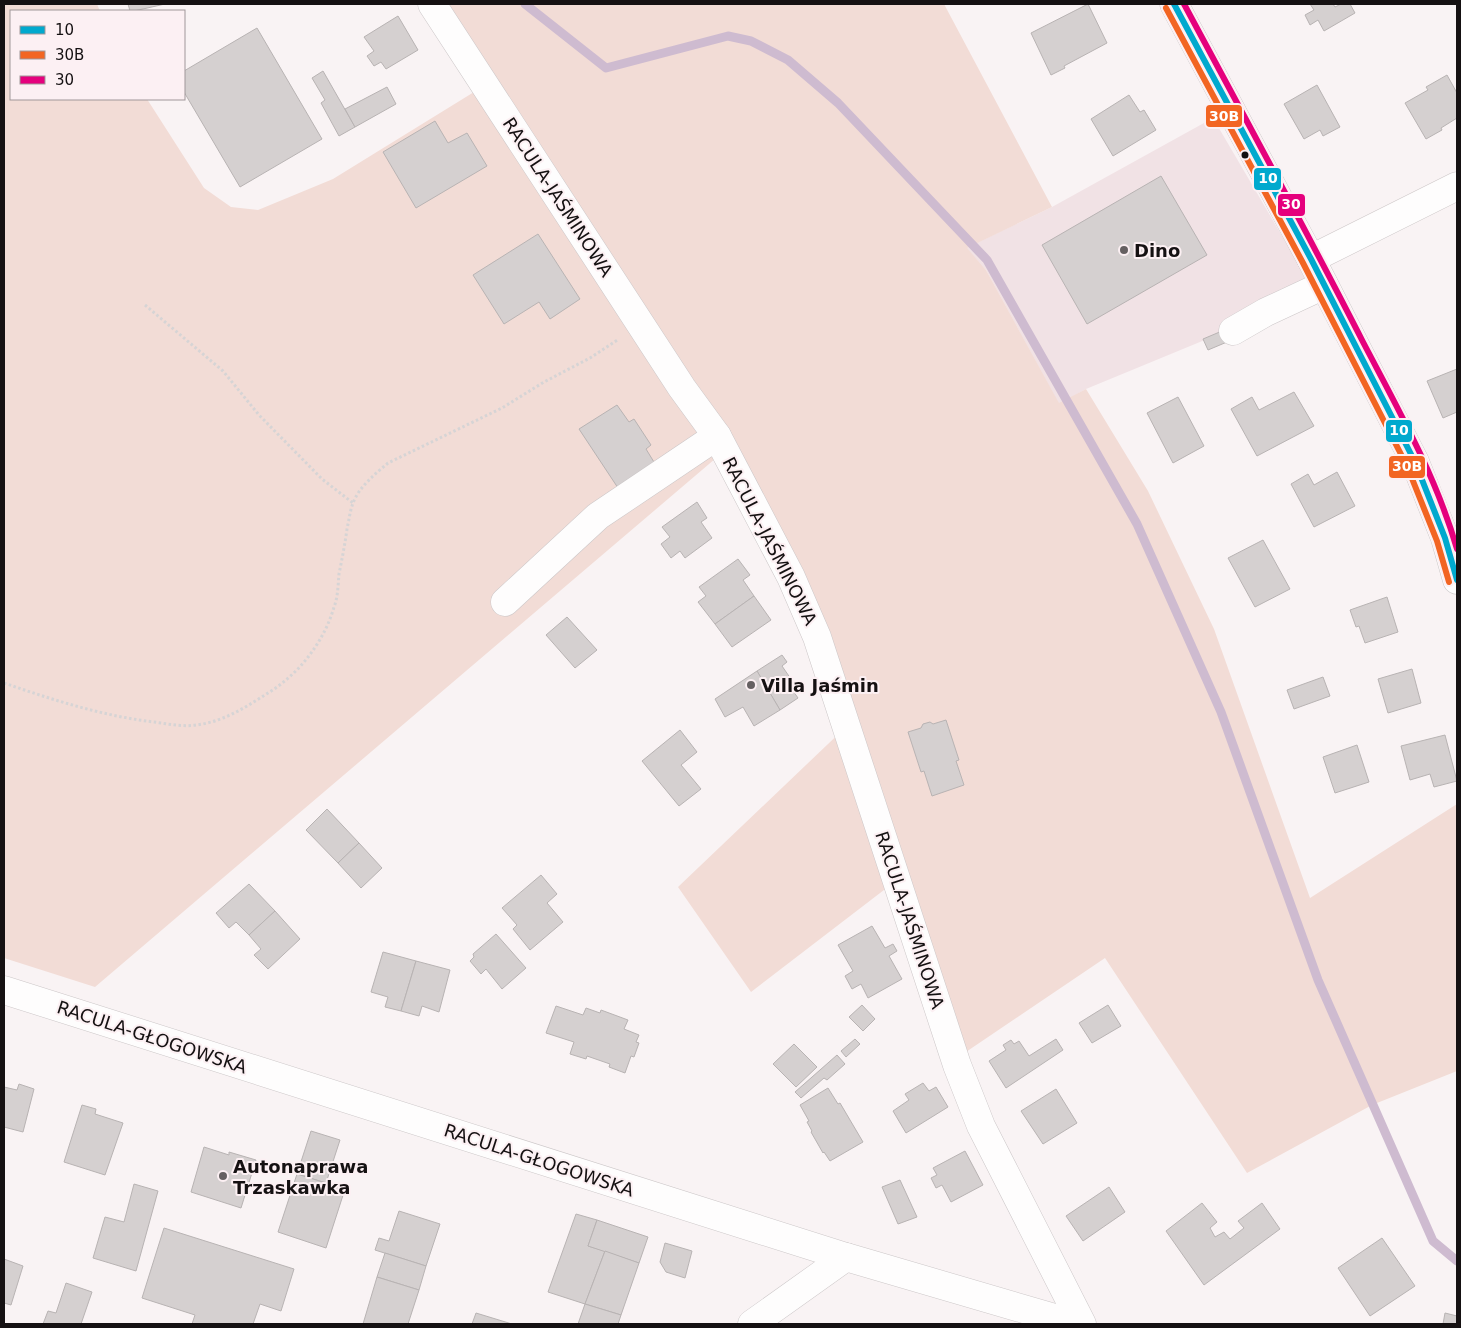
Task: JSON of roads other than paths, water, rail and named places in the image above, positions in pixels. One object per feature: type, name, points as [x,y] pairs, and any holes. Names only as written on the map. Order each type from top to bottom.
[{"type":"street","name":"RACULA-JAŚMINOWA","points":[[432,4],[682,388],[717,436],[791,577],[817,637],[957,1066],[980,1126],[1082,1324]]},
{"type":"street","points":[[1174,4],[1311,259],[1415,462],[1444,538],[1457,580]]},
{"type":"street","points":[[1311,259],[1457,186]]},
{"type":"street","points":[[1233,331],[1266,312],[1324,285]]},
{"type":"street","points":[[505,602],[598,516],[717,436]]},
{"type":"street","name":"RACULA-GŁOGOWSKA","points":[[4,990],[846,1257],[1075,1324]]},
{"type":"street","points":[[752,1324],[846,1257]]},
{"type":"waterway","points":[[525,4],[606,68],[728,36],[751,41],[788,60],[838,103],[987,260],[1137,524],[1221,712],[1318,980],[1433,1241],[1457,1261]]},
{"type":"place","name":"Dino","points":[[1124,250]]},
{"type":"place","name":"Villa Jaśmin","points":[[751,685]]},
{"type":"place","name":"Autonaprawa Trzaskawka","points":[[223,1176]]}]
